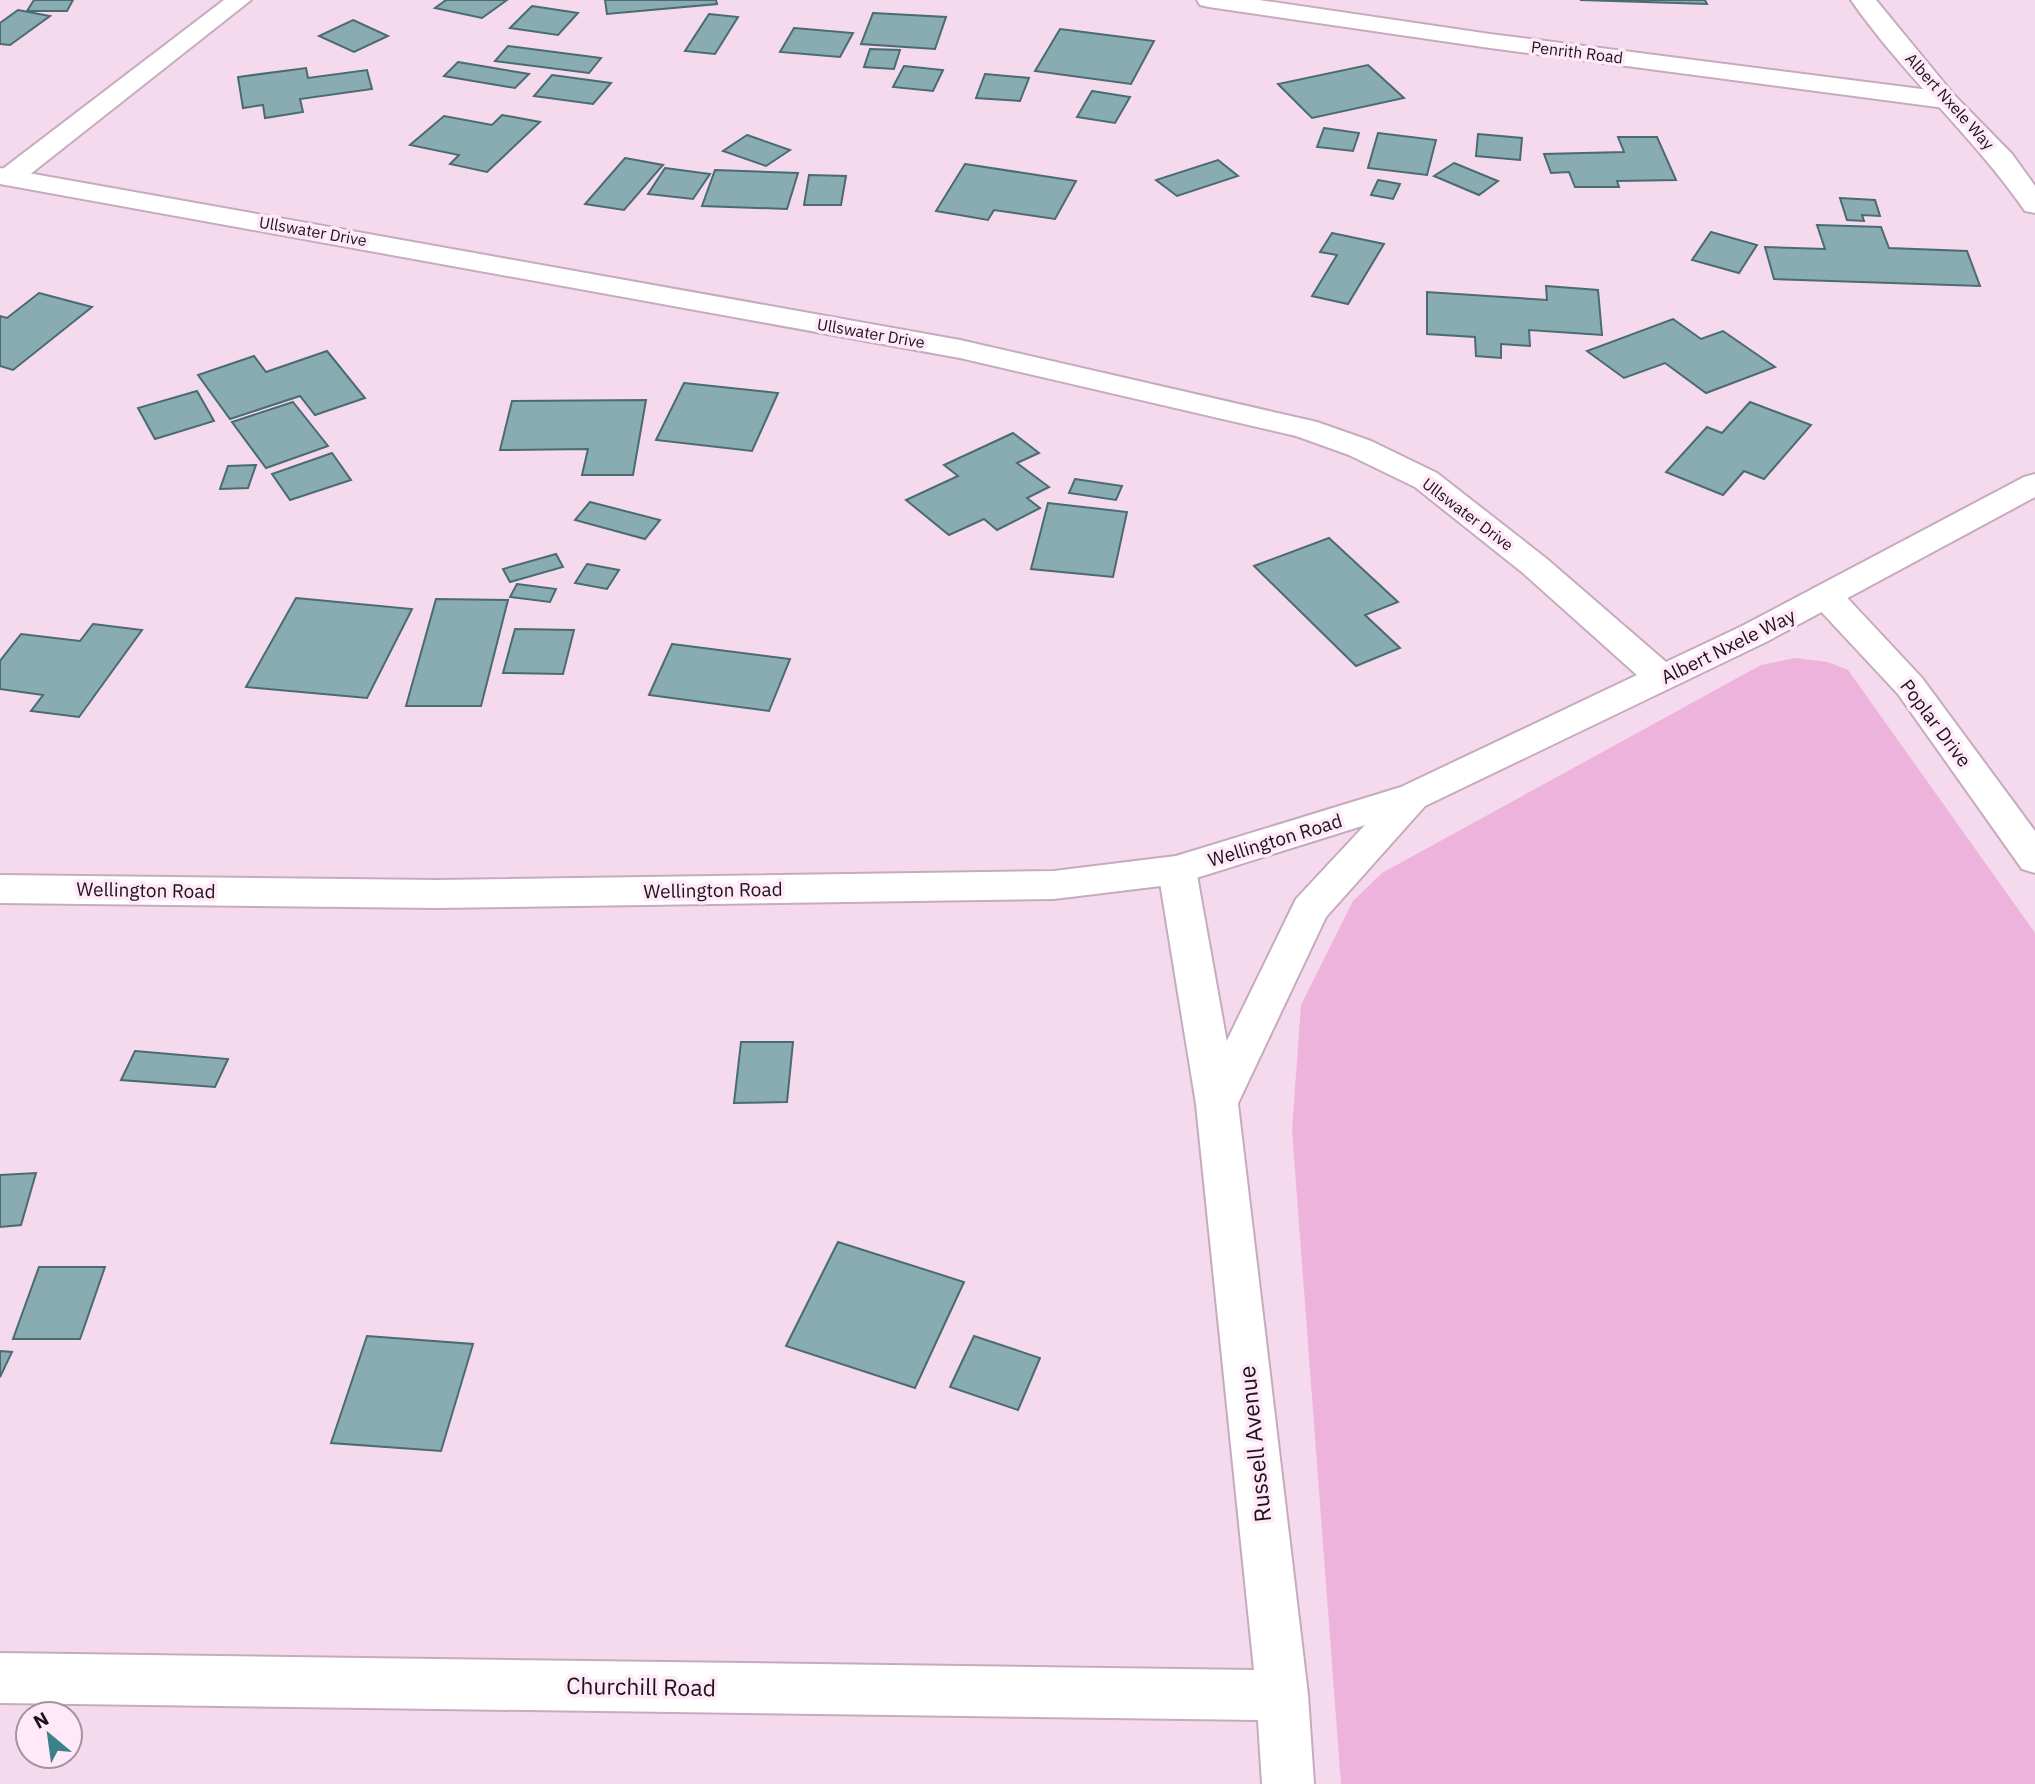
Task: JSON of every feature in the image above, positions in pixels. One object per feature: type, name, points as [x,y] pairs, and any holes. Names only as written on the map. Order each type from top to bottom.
[{"type":"street","points":[[5,176],[239,0]]},
{"type":"street","name":"Penrith Road","points":[[1209,0],[1490,41],[1945,100]]},
{"type":"street","name":"Albert Nxele Way","points":[[1863,0],[1945,100],[2003,160],[2035,205]]},
{"type":"street","name":"Ullswater Drive","points":[[5,176],[960,349],[1306,429],[1360,448],[1426,480],[1535,566],[1662,678]]},
{"type":"street","name":"Albert Nxele Way","points":[[1414,796],[1662,678],[1826,596],[2035,484]]},
{"type":"street","name":"Poplar Drive","points":[[1826,596],[1910,686],[2035,859]]},
{"type":"street","points":[[1217,1104],[1310,909],[1414,796]]},
{"type":"street","name":"Wellington Road","points":[[0,889],[437,894],[1054,886],[1177,870],[1414,796]]},
{"type":"street","name":"Russell Avenue","points":[[1177,870],[1217,1104],[1282,1695],[1288,1784]]},
{"type":"street","name":"Churchill Road","points":[[0,1678],[1282,1695]]},
{"type":"shaded area","points":[[1795,658],[1828,662],[1848,670],[2035,933],[2035,1784],[1341,1784],[1292,1130],[1301,1005],[1353,901],[1382,873],[1761,665]]},
{"type":"building","points":[[34,0],[73,0],[67,11],[27,11]]},
{"type":"building","points":[[446,0],[507,0],[482,18],[435,8]]},
{"type":"building","points":[[605,0],[716,0],[717,4],[607,14]]},
{"type":"building","points":[[1580,0],[1705,0],[1707,4]]},
{"type":"building","points":[[532,6],[578,13],[558,35],[510,28]]},
{"type":"building","points":[[18,10],[50,16],[10,45],[0,44],[0,23]]},
{"type":"building","points":[[873,13],[946,17],[935,49],[861,44]]},
{"type":"building","points":[[709,14],[738,17],[715,54],[685,51]]},
{"type":"building","points":[[353,20],[388,36],[354,52],[319,36]]},
{"type":"building","points":[[794,28],[853,33],[840,57],[780,52]]},
{"type":"building","points":[[1060,29],[1154,41],[1131,84],[1035,71]]},
{"type":"building","points":[[508,46],[601,58],[589,73],[495,61]]},
{"type":"building","points":[[870,49],[900,50],[894,69],[864,67]]},
{"type":"building","points":[[458,62],[529,74],[515,88],[444,76]]},
{"type":"building","points":[[1368,65],[1404,98],[1312,118],[1278,84]]},
{"type":"building","points":[[904,66],[943,70],[933,91],[893,87]]},
{"type":"building","points":[[306,68],[308,78],[367,70],[372,89],[300,99],[303,112],[265,118],[263,105],[243,108],[238,77]]},
{"type":"building","points":[[985,74],[1029,78],[1020,101],[976,98]]},
{"type":"building","points":[[552,75],[611,83],[593,104],[534,96]]},
{"type":"building","points":[[1092,91],[1130,97],[1115,123],[1077,117]]},
{"type":"building","points":[[502,115],[540,122],[487,172],[450,164],[459,155],[410,145],[444,116],[492,125]]},
{"type":"building","points":[[1324,128],[1359,133],[1353,151],[1317,147]]},
{"type":"building","points":[[1378,133],[1436,140],[1427,175],[1368,168]]},
{"type":"building","points":[[1478,134],[1522,138],[1520,160],[1476,156]]},
{"type":"building","points":[[747,135],[790,150],[766,166],[723,151]]},
{"type":"building","points":[[1618,137],[1657,137],[1676,180],[1617,181],[1619,187],[1575,187],[1569,172],[1551,173],[1544,154],[1624,152]]},
{"type":"building","points":[[625,158],[663,165],[624,210],[585,204]]},
{"type":"building","points":[[1218,160],[1238,176],[1177,196],[1156,180]]},
{"type":"building","points":[[1454,163],[1498,181],[1479,195],[1434,176]]},
{"type":"building","points":[[965,164],[1076,181],[1055,219],[994,210],[988,220],[936,211]]},
{"type":"building","points":[[665,168],[710,174],[693,199],[648,194]]},
{"type":"building","points":[[715,170],[798,173],[787,209],[702,206]]},
{"type":"building","points":[[809,175],[846,176],[841,205],[804,205]]},
{"type":"building","points":[[1378,180],[1400,184],[1393,199],[1371,195]]},
{"type":"building","points":[[1840,198],[1875,200],[1880,216],[1862,215],[1864,221],[1847,220]]},
{"type":"building","points":[[1817,225],[1881,227],[1889,248],[1967,251],[1980,286],[1774,279],[1765,247],[1825,249]]},
{"type":"building","points":[[1711,232],[1757,245],[1739,273],[1692,260]]},
{"type":"building","points":[[1332,233],[1384,244],[1348,304],[1312,296],[1337,255],[1320,252]]},
{"type":"building","points":[[1546,286],[1598,290],[1602,335],[1529,330],[1530,346],[1501,344],[1501,358],[1476,356],[1475,337],[1427,334],[1427,292],[1547,300]]},
{"type":"building","points":[[39,293],[92,307],[13,370],[0,366],[0,316],[7,318]]},
{"type":"building","points":[[1673,319],[1701,339],[1723,331],[1775,367],[1706,393],[1665,363],[1624,378],[1587,351]]},
{"type":"building","points":[[327,351],[365,398],[315,415],[300,396],[230,419],[198,375],[254,356],[266,372]]},
{"type":"building","points":[[684,383],[778,393],[752,451],[656,440]]},
{"type":"building","points":[[197,391],[214,421],[155,439],[138,408]]},
{"type":"building","points":[[646,400],[633,475],[582,475],[588,449],[500,450],[512,401]]},
{"type":"building","points":[[293,402],[328,446],[266,468],[232,422]]},
{"type":"building","points":[[1750,402],[1811,425],[1764,479],[1744,471],[1723,495],[1666,472],[1707,427],[1722,433]]},
{"type":"building","points":[[1013,433],[1039,453],[1017,463],[1049,487],[1027,498],[1040,508],[997,530],[984,519],[949,535],[906,500],[958,476],[944,465]]},
{"type":"building","points":[[332,453],[351,480],[290,500],[272,474]]},
{"type":"building","points":[[256,465],[248,488],[220,489],[228,466]]},
{"type":"building","points":[[1075,479],[1122,486],[1116,500],[1069,493]]},
{"type":"building","points":[[590,502],[660,520],[645,539],[575,520]]},
{"type":"building","points":[[1048,503],[1127,512],[1113,577],[1031,569]]},
{"type":"building","points":[[1329,538],[1398,602],[1365,615],[1400,648],[1356,666],[1254,566]]},
{"type":"building","points":[[556,554],[563,567],[510,582],[503,569]]},
{"type":"building","points":[[587,564],[619,570],[607,589],[575,583]]},
{"type":"building","points":[[517,584],[556,589],[550,602],[510,597]]},
{"type":"building","points":[[296,598],[412,609],[367,698],[246,687]]},
{"type":"building","points":[[436,599],[508,600],[481,706],[406,706]]},
{"type":"building","points":[[93,624],[142,630],[79,717],[31,711],[43,695],[0,689],[0,661],[21,634],[80,641]]},
{"type":"building","points":[[515,629],[574,630],[563,674],[503,673]]},
{"type":"building","points":[[672,644],[790,659],[769,711],[649,695]]},
{"type":"building","points":[[741,1042],[793,1042],[787,1102],[734,1103]]},
{"type":"building","points":[[135,1051],[228,1059],[215,1087],[121,1080]]},
{"type":"building","points":[[36,1173],[21,1225],[0,1227],[0,1175]]},
{"type":"building","points":[[838,1242],[964,1282],[915,1388],[786,1346]]},
{"type":"building","points":[[39,1267],[105,1267],[80,1339],[13,1339]]},
{"type":"building","points":[[367,1336],[473,1344],[441,1451],[331,1443]]},
{"type":"building","points":[[974,1336],[1040,1358],[1018,1410],[950,1387]]},
{"type":"building","points":[[0,1351],[12,1352],[0,1377]]}]
